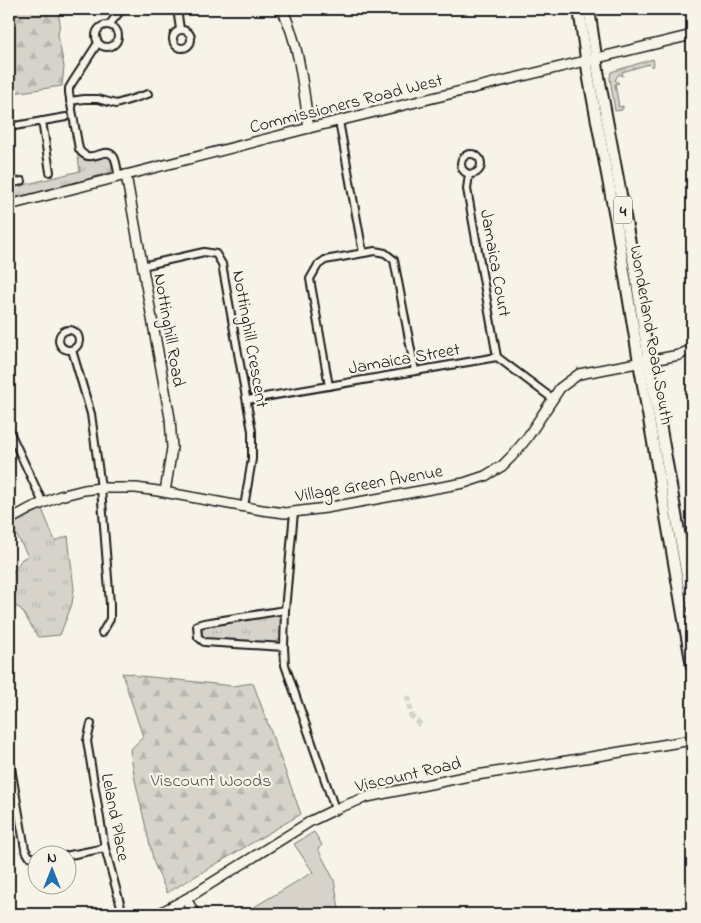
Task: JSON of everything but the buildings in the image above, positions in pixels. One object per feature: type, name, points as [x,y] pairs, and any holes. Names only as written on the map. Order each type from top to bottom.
[{"type":"main road","name":"Wonderland Road South","points":[[579,9],[592,60]]},
{"type":"main road","name":"Wonderland Road South","points":[[588,9],[592,60],[618,231],[692,605]]},
{"type":"main road","name":"Wonderland Road South","points":[[644,361],[692,666]]},
{"type":"street","points":[[109,25],[122,9]]},
{"type":"street","points":[[176,9],[180,29]]},
{"type":"street","points":[[282,9],[296,51],[309,128]]},
{"type":"street","points":[[98,44],[105,47],[116,44],[118,36],[116,29],[109,25],[102,26],[97,31],[98,44],[69,88],[70,101],[79,149],[82,155],[88,157],[104,153],[111,154],[115,158],[122,176]]},
{"type":"street","name":"Commissioners Road West","points":[[9,205],[309,128],[692,35]]},
{"type":"street","points":[[70,101],[98,99],[116,104],[148,94]]},
{"type":"street","points":[[9,127],[66,117]]},
{"type":"street","points":[[42,121],[50,172]]},
{"type":"street","points":[[339,121],[363,253]]},
{"type":"street","name":"Jamaica Court","points":[[469,174],[468,189],[497,357]]},
{"type":"street","name":"Nottinghill Road","points":[[122,176],[142,266],[170,418],[172,448],[165,492]]},
{"type":"street","points":[[9,184],[22,181]]},
{"type":"street","points":[[329,386],[310,279],[318,265],[325,260],[363,253],[375,251],[385,253],[394,260],[415,371]]},
{"type":"street","name":"Nottinghill Crescent","points":[[142,266],[204,252],[216,254],[222,264],[252,431],[252,459],[244,507]]},
{"type":"street","name":"Village Green Avenue","points":[[9,520],[60,496],[101,488],[136,488],[285,513],[326,508],[464,483],[485,476],[502,466],[527,438],[560,388],[579,374],[679,355],[692,349]]},
{"type":"street","points":[[72,350],[91,414],[101,488],[110,604],[110,619],[102,633]]},
{"type":"street","points":[[497,357],[553,399]]},
{"type":"street","name":"Jamaica Street","points":[[247,400],[497,357]]},
{"type":"street","points":[[9,430],[43,503]]},
{"type":"street","points":[[294,512],[285,610],[284,647],[286,665],[335,809]]},
{"type":"street","points":[[284,647],[204,642],[198,637],[197,626],[204,623],[285,610]]},
{"type":"street","name":"Leland Place","points":[[91,724],[87,742],[105,848],[123,914]]},
{"type":"street","name":"Viscount Road","points":[[158,914],[186,899],[311,821],[335,809],[367,797],[464,777],[692,740]]},
{"type":"street","points":[[9,756],[25,849],[28,854]]},
{"type":"street","points":[[78,853],[105,848]]},
{"type":"street","points":[[186,899],[195,914]]},
{"type":"green space","points":[[9,9],[57,9],[60,22],[58,35],[64,67],[62,86],[13,93],[9,65]]},
{"type":"green space","points":[[653,59],[654,64],[652,67],[649,64],[622,72],[623,76],[619,74],[615,80],[619,83],[615,84],[619,107],[623,106],[623,108],[622,110],[615,111],[610,78],[611,72]]},
{"type":"green space","points":[[77,151],[86,161],[108,156],[112,164],[111,172],[64,186],[9,199],[9,187],[80,171]]},
{"type":"green space","points":[[42,509],[55,541],[68,536],[74,589],[72,604],[60,635],[38,637],[21,609],[9,603],[9,577],[22,559],[28,556],[11,525]]},
{"type":"green space","points":[[274,614],[281,619],[281,638],[275,643],[210,640],[202,635],[206,626],[212,624]]},
{"type":"green space","name":"Viscount Woods","points":[[122,673],[233,686],[253,683],[301,814],[167,893],[154,863],[135,780],[130,750],[143,737]]},
{"type":"green space","points":[[314,832],[322,845],[318,849],[334,880],[340,914],[245,914],[313,872],[294,844]]},
{"type":"tunnel","points":[[408,696],[411,715],[421,726]]}]
